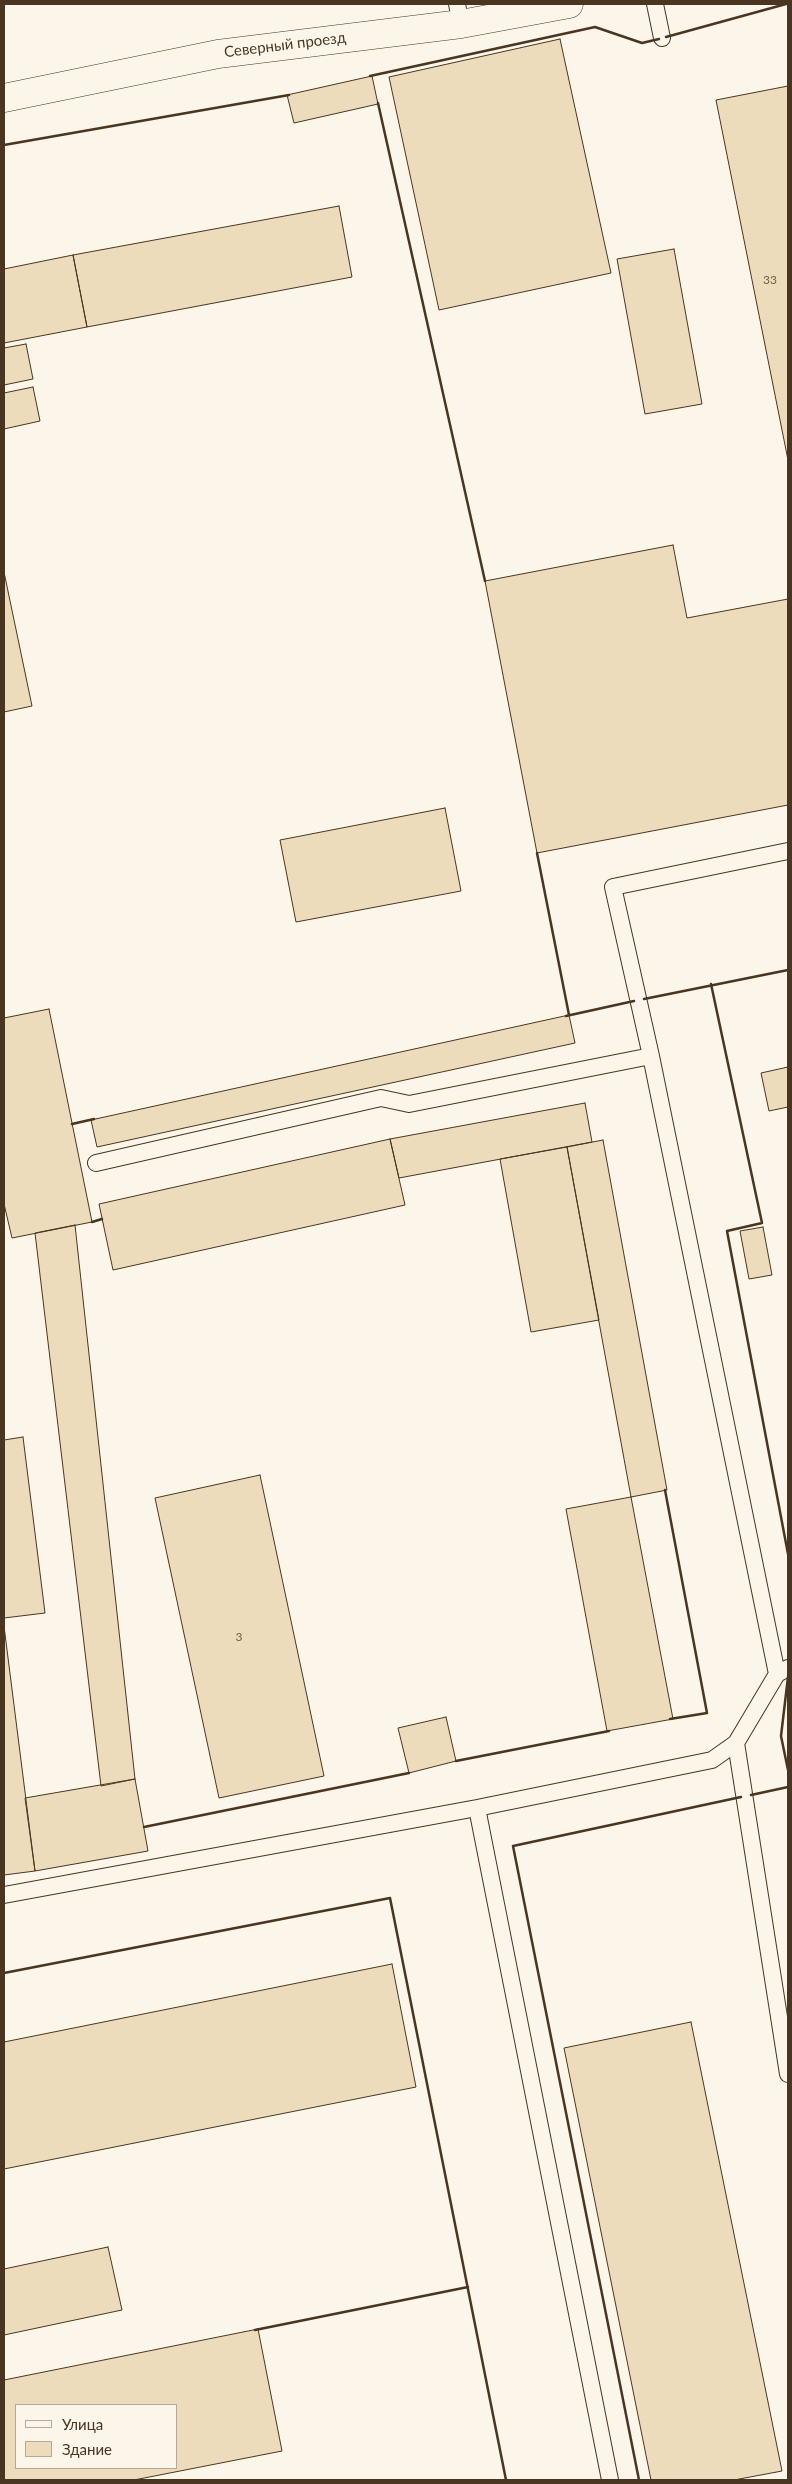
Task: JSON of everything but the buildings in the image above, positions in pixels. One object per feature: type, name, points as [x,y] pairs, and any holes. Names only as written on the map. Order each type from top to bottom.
[{"type":"street","name":"Северный проезд","points":[[4,98],[218,54],[459,14],[569,4]]},
{"type":"lane","points":[[656,4],[662,38]]},
{"type":"lane","points":[[4,1895],[477,1808],[712,1760],[736,1742],[783,1671],[614,887],[788,851]]},
{"type":"lane","points":[[96,1162],[381,1098],[409,1104],[651,1056]]},
{"type":"lane","points":[[736,1742],[788,2074]]},
{"type":"lane","points":[[477,1808],[610,2480]]},
{"type":"wall","points":[[666,37],[786,4]]},
{"type":"wall","points":[[370,76],[595,27],[642,43],[659,39]]},
{"type":"wall","points":[[4,145],[289,95]]},
{"type":"wall","points":[[378,103],[485,581]]},
{"type":"wall","points":[[537,853],[569,1015]]},
{"type":"wall","points":[[644,999],[788,970]]},
{"type":"wall","points":[[711,984],[762,1223],[727,1231],[788,1554]]},
{"type":"wall","points":[[566,1016],[634,1001]]},
{"type":"wall","points":[[72,1124],[94,1119]]},
{"type":"wall","points":[[92,1222],[102,1219]]},
{"type":"wall","points":[[665,1490],[707,1713],[670,1719]]},
{"type":"wall","points":[[788,1677],[781,1736],[788,1770]]},
{"type":"wall","points":[[456,1761],[609,1731]]},
{"type":"wall","points":[[144,1827],[409,1773]]},
{"type":"wall","points":[[751,1795],[788,1787]]},
{"type":"wall","points":[[639,2480],[513,1846],[741,1797]]},
{"type":"wall","points":[[4,1973],[390,1898],[506,2480]]},
{"type":"wall","points":[[255,2330],[468,2287]]}]
